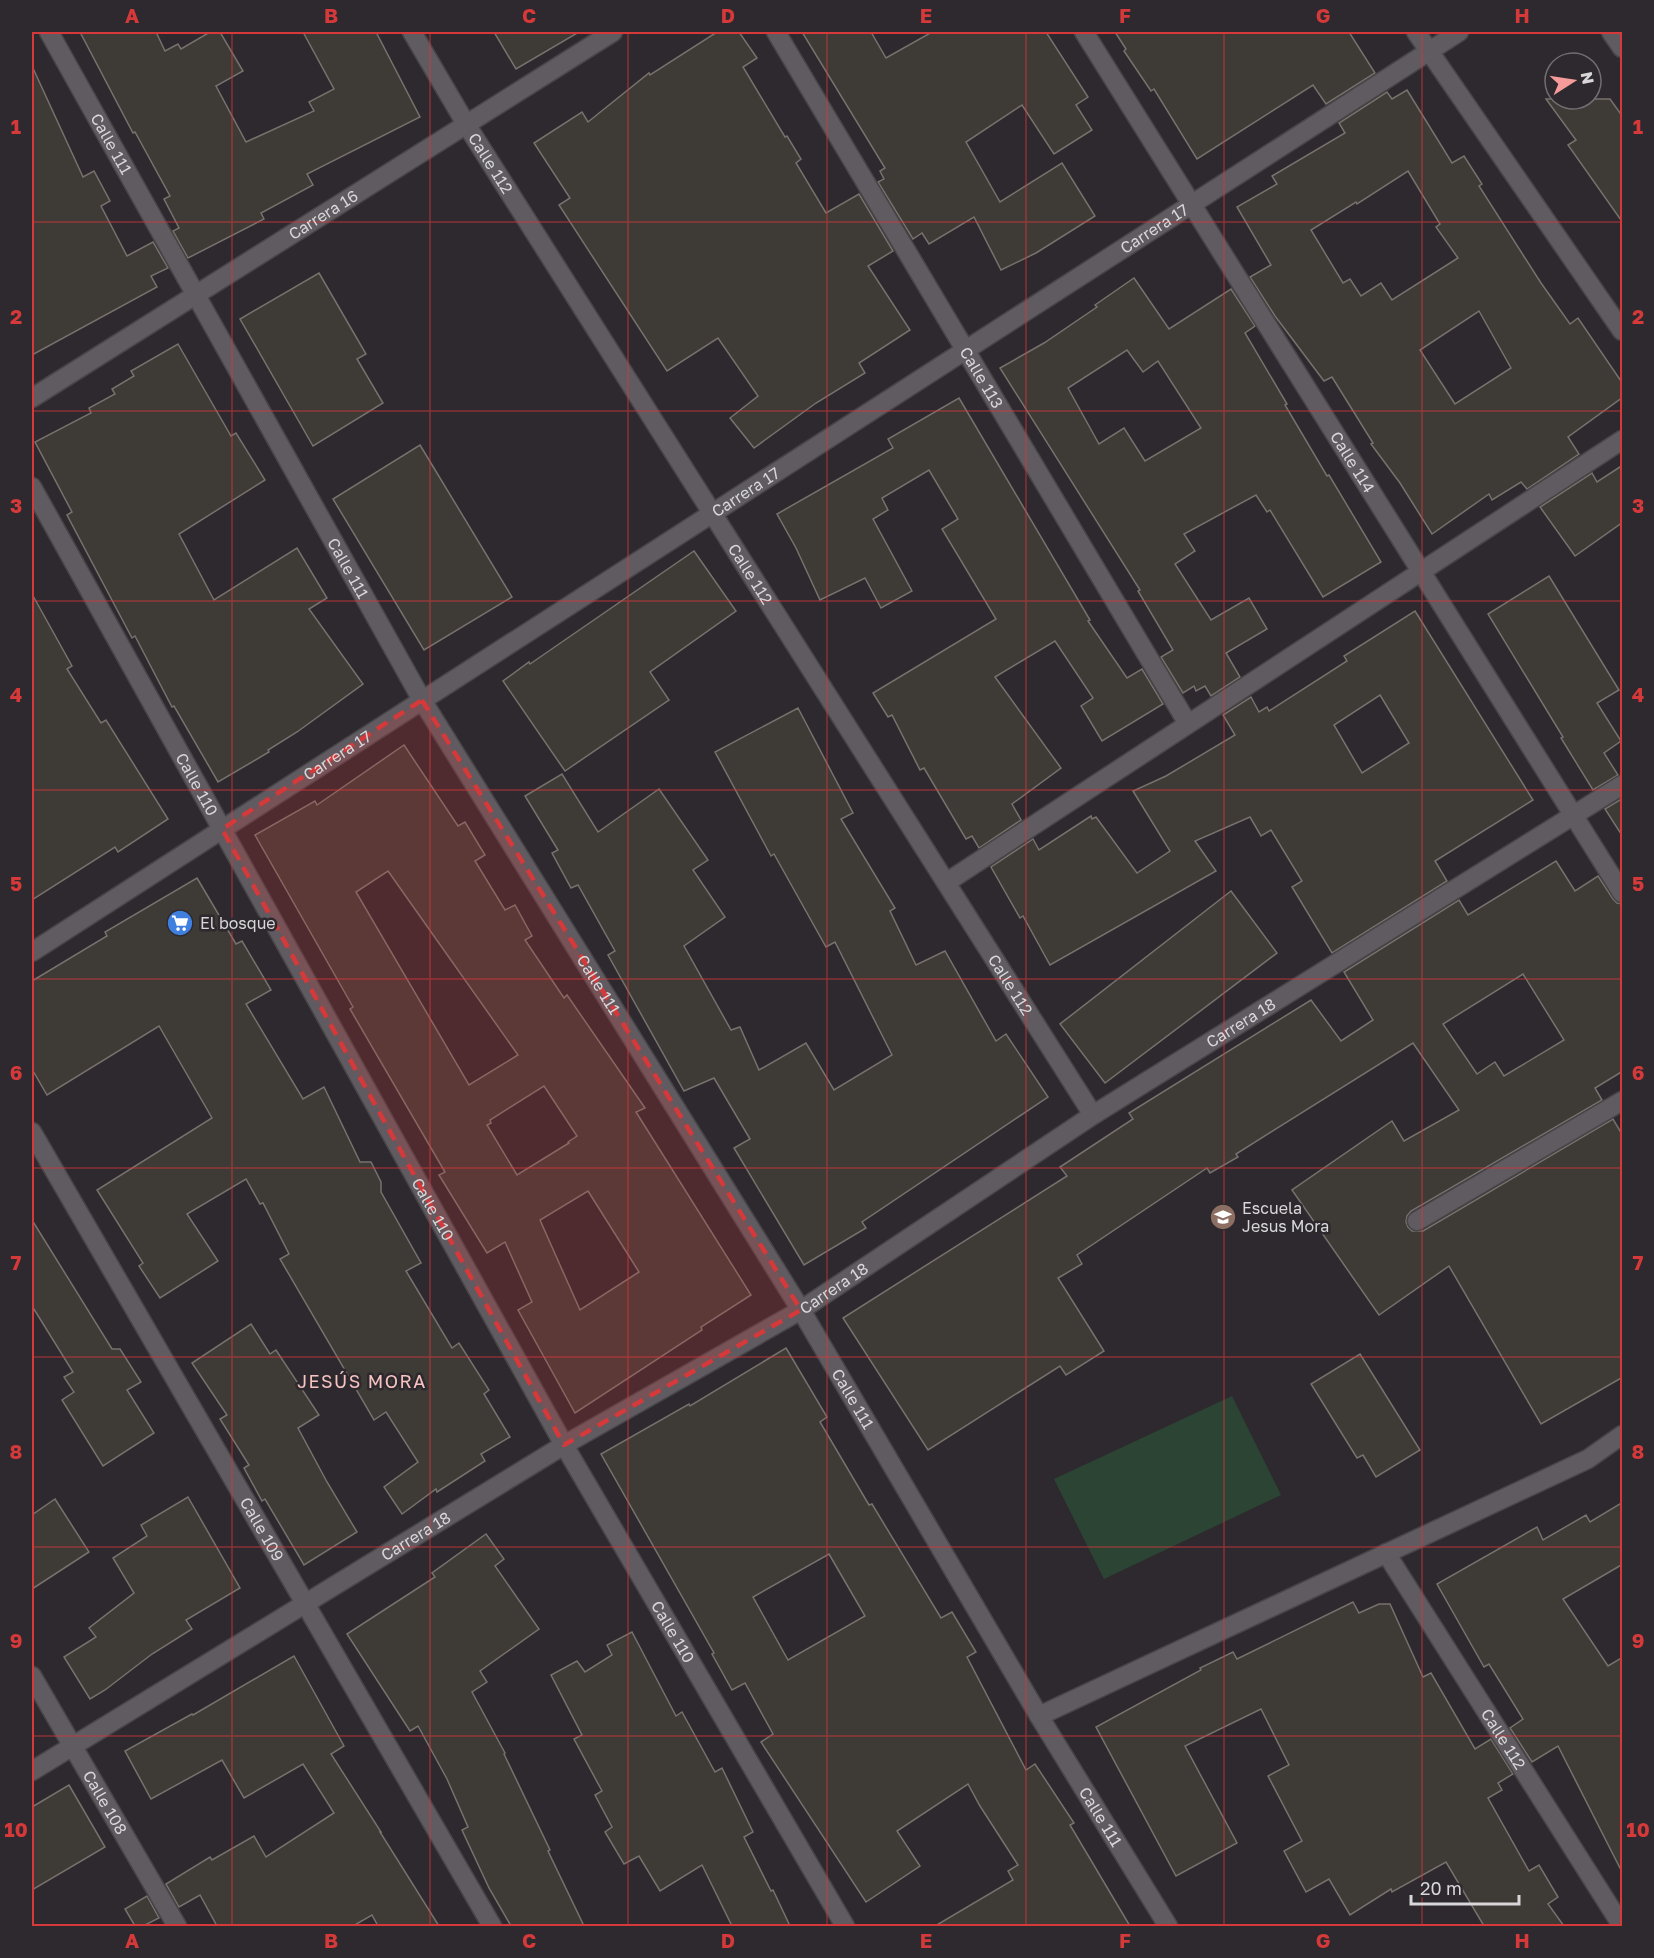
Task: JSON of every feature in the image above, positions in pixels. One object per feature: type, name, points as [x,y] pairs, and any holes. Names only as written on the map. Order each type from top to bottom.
[{"type":"street","name":"Calle 111","points":[[49,32],[422,699],[801,1310],[1039,1716],[1168,1926]]},
{"type":"street","name":"Calle 112","points":[[412,32],[466,124],[1094,1114]]},
{"type":"street","name":"Carrera 16","points":[[32,398],[613,32]]},
{"type":"street","name":"Calle 113","points":[[776,32],[1188,724]]},
{"type":"street","name":"Calle 114","points":[[1084,32],[1623,892]]},
{"type":"street","points":[[1416,32],[1623,331]]},
{"type":"street","name":"Carrera 17","points":[[32,952],[1459,32]]},
{"type":"street","points":[[1611,32],[1623,48]]},
{"type":"street","points":[[947,882],[1623,440]]},
{"type":"street","name":"Calle 110","points":[[32,487],[564,1445],[845,1926]]},
{"type":"street","name":"Carrera 18","points":[[32,1771],[564,1445],[801,1310],[1094,1114],[1623,785]]},
{"type":"street","points":[[1417,1221],[1623,1101]]},
{"type":"street","name":"Calle 109","points":[[32,1132],[492,1926]]},
{"type":"street","points":[[1039,1716],[1588,1459],[1623,1435]]},
{"type":"street","name":"Calle 112","points":[[1386,1553],[1623,1926]]},
{"type":"street","name":"Calle 108","points":[[32,1676],[177,1926]]},
{"type":"highlighted area","points":[[422,700],[801,1310],[564,1445],[222,829]]},
{"type":"green space","points":[[1232,1396],[1281,1495],[1104,1579],[1054,1479]]},
{"type":"building","points":[[80,32],[156,32],[165,51],[178,44],[181,49],[210,32],[220,32],[243,71],[216,86],[246,142],[314,111],[309,102],[334,89],[303,32],[376,32],[420,117],[307,174],[313,185],[261,213],[264,219],[188,258],[173,231],[179,228],[164,199],[170,196],[135,132],[133,133]]},
{"type":"building","points":[[494,32],[579,32],[516,69]]},
{"type":"building","points":[[717,32],[739,32],[757,58],[743,67],[785,137],[787,136],[801,159],[796,163],[826,213],[859,194],[893,251],[868,266],[910,330],[859,363],[865,373],[816,403],[754,448],[730,418],[758,396],[718,338],[667,371],[559,205],[570,198],[534,143],[582,112],[588,122],[649,73],[650,75]]},
{"type":"building","points":[[802,32],[871,32],[886,58],[932,32],[1046,32],[1088,97],[1076,105],[1092,130],[1054,154],[1022,105],[966,142],[1000,202],[1062,163],[1095,216],[1036,253],[1001,270],[974,217],[929,244],[922,233],[913,239],[878,182],[884,179],[880,171],[885,168]]},
{"type":"building","points":[[1115,32],[1349,32],[1375,73],[1326,104],[1313,85],[1197,159],[1154,89],[1151,91],[1124,51],[1126,49]]},
{"type":"building","points":[[32,66],[83,177],[94,171],[110,201],[101,206],[127,256],[153,242],[168,268],[151,276],[157,287],[32,355]]},
{"type":"building","points":[[1407,90],[1452,163],[1464,156],[1482,184],[1479,186],[1541,283],[1570,324],[1578,318],[1623,384],[1623,397],[1568,437],[1579,454],[1527,489],[1521,482],[1492,500],[1489,494],[1432,534],[1400,483],[1371,444],[1373,443],[1332,377],[1324,381],[1275,316],[1250,277],[1271,265],[1237,207],[1277,184],[1272,176],[1345,133],[1339,123],[1387,92],[1392,99]],"holes":[[[1408,171],[1440,224],[1436,227],[1458,258],[1392,300],[1381,283],[1361,296],[1350,279],[1343,283],[1311,230]],[[1479,311],[1511,368],[1455,404],[1420,350]]]},
{"type":"building","points":[[1603,99],[1610,99],[1623,117],[1623,223],[1568,145],[1576,140],[1555,111],[1603,111]]},
{"type":"building","points":[[319,273],[366,354],[357,359],[383,403],[313,446],[240,319]]},
{"type":"building","points":[[1134,278],[1169,329],[1231,289],[1255,326],[1245,333],[1327,476],[1329,475],[1381,562],[1323,597],[1270,510],[1267,512],[1256,495],[1184,534],[1195,551],[1175,564],[1211,620],[1249,598],[1267,629],[1226,653],[1240,677],[1211,696],[1205,686],[1196,691],[1194,686],[1183,693],[1161,657],[1173,650],[1138,591],[1140,590],[1000,368],[1044,343],[1097,307],[1095,305]],"holes":[[[1127,350],[1143,372],[1158,361],[1201,428],[1145,461],[1124,428],[1099,444],[1068,388]]]},
{"type":"building","points":[[178,344],[231,436],[236,433],[265,480],[179,534],[214,600],[297,548],[327,598],[309,609],[363,684],[268,750],[269,752],[218,782],[174,706],[172,707],[135,636],[132,638],[67,515],[72,512],[35,442],[91,413],[89,408],[115,394],[112,389],[134,376],[131,371]]},
{"type":"building","points":[[959,398],[1090,620],[1088,621],[1127,678],[1142,669],[1163,704],[1102,741],[1081,706],[1093,698],[1055,641],[995,677],[1061,768],[1012,804],[1021,820],[979,848],[972,836],[966,839],[924,768],[920,770],[892,715],[888,717],[873,693],[996,619],[942,529],[958,519],[929,470],[882,498],[888,510],[873,519],[912,591],[881,608],[865,578],[820,600],[777,514],[893,448],[888,439]]},
{"type":"building","points":[[420,445],[512,597],[424,650],[333,499]]},
{"type":"building","points":[[1623,465],[1623,522],[1575,556],[1540,507],[1592,473],[1597,482]]},
{"type":"building","points":[[694,551],[736,611],[650,672],[669,700],[565,771],[503,681]]},
{"type":"building","points":[[1549,576],[1619,690],[1597,703],[1621,741],[1604,753],[1618,775],[1593,790],[1488,614]]},
{"type":"building","points":[[32,594],[72,666],[67,669],[101,723],[106,720],[168,819],[118,852],[115,847],[32,900]]},
{"type":"building","points":[[1415,611],[1533,800],[1435,861],[1447,881],[1332,953],[1292,887],[1302,881],[1271,830],[1261,836],[1250,817],[1195,841],[1216,871],[1050,965],[1023,916],[1020,918],[991,867],[1033,839],[1039,850],[1091,816],[1092,819],[1096,817],[1137,873],[1170,851],[1133,791],[1166,776],[1235,735],[1223,715],[1251,697],[1259,712],[1267,707],[1269,711],[1347,661],[1344,656]],"holes":[[[1380,695],[1409,743],[1362,773],[1334,725]]]},
{"type":"building","points":[[798,708],[853,813],[841,819],[895,908],[890,911],[916,965],[945,951],[996,1041],[1006,1034],[1048,1097],[862,1222],[866,1228],[804,1265],[734,1148],[750,1139],[714,1078],[684,1091],[608,955],[615,951],[578,885],[571,888],[552,853],[558,850],[525,796],[562,774],[598,832],[659,789],[708,860],[693,870],[725,917],[684,946],[731,1030],[740,1027],[759,1070],[806,1043],[834,1090],[892,1055],[835,942],[826,947],[774,854],[771,856],[715,752]]},
{"type":"building","points":[[404,745],[458,826],[465,822],[485,855],[475,861],[505,910],[515,905],[532,936],[525,940],[564,998],[567,995],[645,1108],[636,1112],[751,1295],[575,1413],[518,1310],[532,1302],[505,1242],[487,1253],[439,1175],[445,1172],[350,1009],[353,1007],[255,835],[315,801],[317,805]],"holes":[[[388,871],[518,1055],[469,1085],[356,892]],[[544,1086],[577,1136],[517,1175],[487,1125],[491,1123],[490,1120]],[[588,1191],[639,1272],[580,1310],[540,1220]]]},
{"type":"building","points":[[1623,798],[1623,837],[1605,809]]},
{"type":"building","points":[[1556,861],[1575,891],[1598,876],[1613,899],[1623,904],[1623,1071],[1595,1088],[1602,1100],[1411,1211],[1406,1222],[1412,1231],[1423,1231],[1613,1119],[1623,1136],[1623,1377],[1541,1424],[1449,1266],[1379,1315],[1292,1190],[1392,1121],[1404,1141],[1459,1110],[1413,1043],[1236,1154],[1238,1157],[1210,1173],[1207,1168],[1077,1255],[1082,1264],[1058,1278],[1104,1351],[1066,1375],[1060,1366],[928,1450],[843,1318],[1067,1176],[1060,1167],[1133,1119],[1129,1113],[1311,1000],[1341,1041],[1373,1020],[1344,972],[1459,900],[1468,915]],"holes":[[[1523,974],[1564,1040],[1504,1076],[1495,1062],[1477,1074],[1443,1024]]]},
{"type":"building","points":[[197,878],[236,944],[242,941],[271,990],[246,1004],[303,1099],[324,1087],[360,1162],[371,1162],[381,1182],[381,1192],[421,1263],[406,1271],[452,1348],[459,1343],[489,1390],[484,1394],[510,1437],[481,1454],[485,1461],[437,1492],[436,1489],[402,1514],[384,1487],[418,1462],[386,1412],[374,1420],[280,1259],[289,1254],[263,1203],[260,1204],[246,1179],[187,1214],[218,1261],[160,1298],[139,1266],[143,1263],[97,1190],[212,1118],[159,1026],[47,1095],[32,1069],[32,981],[107,936],[105,932]]},
{"type":"building","points":[[1231,891],[1277,953],[1105,1083],[1060,1024]]},
{"type":"building","points":[[32,1220],[112,1349],[120,1349],[141,1382],[127,1390],[154,1433],[103,1466],[62,1400],[74,1392],[64,1377],[73,1372],[32,1306]]},
{"type":"building","points":[[251,1324],[270,1354],[276,1350],[319,1415],[298,1428],[357,1532],[304,1565],[265,1499],[262,1501],[244,1468],[249,1465],[220,1419],[227,1415],[192,1363]]},
{"type":"building","points":[[786,1348],[827,1417],[820,1422],[869,1505],[872,1504],[941,1618],[952,1612],[976,1652],[967,1657],[1026,1770],[1035,1764],[1074,1823],[1070,1825],[1130,1926],[935,1926],[1013,1880],[1008,1871],[1018,1865],[968,1784],[897,1831],[920,1866],[866,1902],[761,1742],[773,1734],[745,1683],[732,1690],[712,1654],[714,1653],[601,1454],[689,1404],[690,1406]],"holes":[[[829,1554],[865,1616],[788,1660],[753,1597]]]},
{"type":"building","points":[[1360,1354],[1420,1450],[1376,1477],[1363,1455],[1357,1458],[1311,1384]]},
{"type":"building","points":[[188,1497],[240,1588],[186,1620],[192,1629],[152,1654],[90,1699],[64,1657],[96,1637],[89,1628],[134,1593],[113,1558],[147,1536],[141,1525]]},
{"type":"building","points":[[55,1499],[89,1552],[32,1589],[32,1515]]},
{"type":"building","points":[[1623,1502],[1623,1564],[1563,1599],[1608,1666],[1623,1657],[1623,1874],[1558,1746],[1532,1762],[1510,1728],[1523,1719],[1489,1664],[1484,1667],[1437,1584],[1537,1527],[1543,1540],[1586,1515],[1590,1522]]},
{"type":"building","points":[[486,1534],[504,1559],[495,1566],[539,1629],[480,1671],[487,1682],[472,1692],[505,1753],[584,1926],[511,1926],[489,1888],[462,1830],[468,1827],[447,1779],[418,1726],[410,1731],[347,1634],[435,1577],[432,1573]]},
{"type":"building","points":[[1353,1602],[1359,1613],[1379,1604],[1390,1604],[1423,1677],[1431,1673],[1475,1749],[1491,1739],[1513,1774],[1498,1783],[1502,1790],[1488,1798],[1529,1871],[1539,1865],[1558,1897],[1548,1904],[1564,1926],[1484,1926],[1446,1862],[1392,1892],[1391,1889],[1350,1915],[1329,1879],[1306,1892],[1284,1851],[1302,1841],[1268,1776],[1289,1765],[1261,1709],[1185,1746],[1237,1843],[1176,1876],[1096,1727],[1201,1670],[1200,1668],[1233,1652],[1237,1659]]},
{"type":"building","points":[[632,1632],[676,1716],[682,1712],[715,1772],[722,1768],[753,1832],[744,1837],[790,1926],[732,1926],[702,1865],[660,1891],[639,1856],[624,1864],[605,1832],[612,1827],[595,1795],[602,1791],[574,1739],[582,1735],[551,1675],[577,1661],[585,1672],[612,1655],[607,1645]]},
{"type":"building","points":[[294,1656],[344,1746],[331,1754],[439,1926],[378,1926],[372,1915],[353,1926],[217,1926],[200,1895],[179,1907],[166,1884],[210,1857],[212,1860],[254,1836],[266,1857],[334,1813],[303,1764],[244,1798],[222,1760],[151,1799],[125,1751],[193,1715]]},
{"type":"building","points":[[69,1785],[105,1847],[32,1890],[32,1807]]},
{"type":"building","points":[[147,1896],[159,1918],[143,1926],[135,1926],[125,1909]]},
{"type":"place","name":"El bosque","points":[[180,923]]},
{"type":"place","name":"Escuela Jesus Mora","points":[[1223,1217]]},
{"type":"district","name":"JESÚS MORA","points":[[362,1381]]}]
